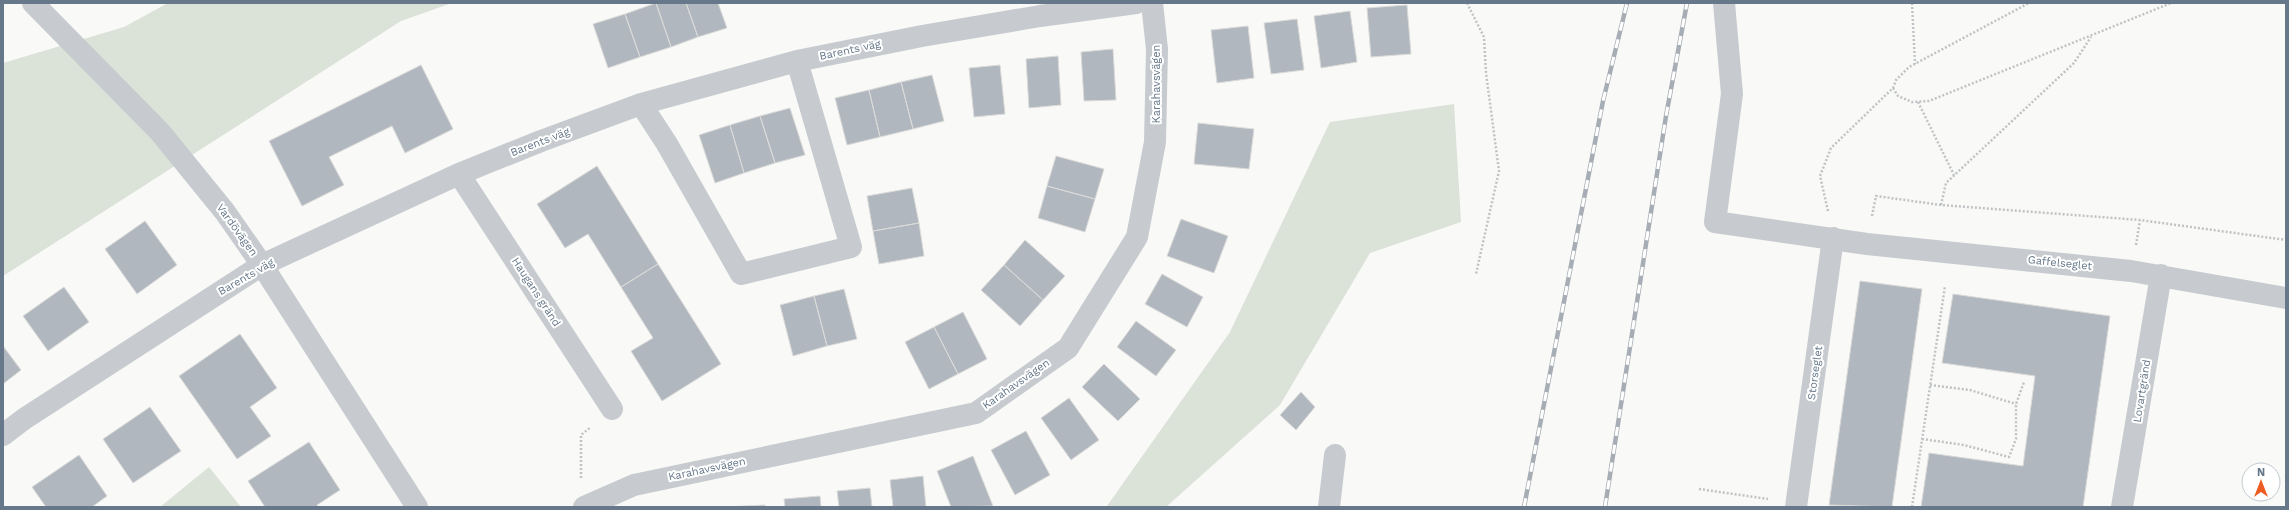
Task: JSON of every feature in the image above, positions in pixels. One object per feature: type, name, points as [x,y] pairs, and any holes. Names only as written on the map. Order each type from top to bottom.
[{"type":"street","name":"Vardövägen","points":[[33,3],[160,132],[225,212],[262,265],[417,507]]},
{"type":"street","name":"Barents väg","points":[[3,435],[43,406],[262,265],[459,174],[541,141],[641,104],[797,61],[922,36],[1040,16],[1136,3]]},
{"type":"street","name":"Karahavsvägen","points":[[584,507],[634,485],[976,413],[1068,348],[1137,237],[1155,142],[1157,49],[1152,3]]},
{"type":"street","name":"Gaffelseglet","points":[[1724,3],[1732,94],[1715,222],[1867,244],[2161,275],[2286,298]]},
{"type":"street","points":[[641,104],[667,144],[741,274],[851,247],[797,61]]},
{"type":"street","name":"Haugans gränd","points":[[459,174],[612,409]]},
{"type":"street","name":"Storseglet","points":[[1796,507],[1833,238]]},
{"type":"street","name":"Lovartgränd","points":[[2122,507],[2161,275]]},
{"type":"street","points":[[1329,507],[1335,455]]},
{"type":"path","points":[[1467,3],[1484,37],[1486,74],[1499,171],[1476,274]]},
{"type":"path","points":[[1912,3],[1914,64]]},
{"type":"path","points":[[1833,238],[1820,176],[1830,148],[1894,88],[1896,80],[1914,64],[2029,3]]},
{"type":"path","points":[[1894,88],[1898,96],[1912,102],[1929,101],[2091,37],[2171,3]]},
{"type":"path","points":[[1941,205],[1946,183],[2074,63],[2091,37]]},
{"type":"path","points":[[1918,102],[1954,175]]},
{"type":"path","points":[[1867,244],[1876,196],[1941,205],[2140,220],[2286,240]]},
{"type":"path","points":[[1912,507],[1945,286]]},
{"type":"path","points":[[1922,439],[1964,445],[2009,457],[2016,439],[2016,404],[2024,382]]},
{"type":"path","points":[[1930,385],[1970,390],[2016,404]]},
{"type":"path","points":[[581,436],[581,470]]},
{"type":"path","points":[[1699,489],[1770,499]]},
{"type":"shaded area","points":[[168,3],[452,3],[401,21],[3,276],[3,63],[124,27]]},
{"type":"shaded area","points":[[1454,104],[1461,222],[1370,253],[1280,405],[1166,507],[1103,507],[1107,506],[1230,332],[1330,122]]},
{"type":"shaded area","points":[[209,467],[241,507],[160,507]]},
{"type":"building","points":[[656,3],[686,3],[698,37],[671,47]]},
{"type":"building","points":[[656,3],[671,47],[640,57],[625,14]]},
{"type":"building","points":[[686,3],[718,3],[727,28],[698,37]]},
{"type":"building","points":[[1407,5],[1411,54],[1371,57],[1367,8]]},
{"type":"building","points":[[1350,11],[1357,62],[1321,68],[1314,16]]},
{"type":"building","points":[[625,14],[640,57],[608,68],[593,24]]},
{"type":"building","points":[[1297,19],[1304,70],[1271,74],[1264,23]]},
{"type":"building","points":[[1248,26],[1254,78],[1217,83],[1211,30]]},
{"type":"building","points":[[1113,49],[1116,100],[1084,101],[1081,52]]},
{"type":"building","points":[[1058,56],[1061,105],[1029,108],[1026,59]]},
{"type":"building","points":[[421,65],[453,129],[405,153],[392,126],[329,157],[344,185],[302,206],[269,141]]},
{"type":"building","points":[[1000,65],[1005,114],[974,117],[969,68]]},
{"type":"building","points":[[932,75],[944,121],[913,129],[901,82]]},
{"type":"building","points":[[901,82],[913,129],[880,137],[869,90]]},
{"type":"building","points":[[869,90],[880,137],[847,145],[835,98]]},
{"type":"building","points":[[790,108],[805,155],[775,163],[760,116]]},
{"type":"building","points":[[760,116],[775,163],[744,173],[730,125]]},
{"type":"building","points":[[1198,123],[1254,129],[1249,169],[1194,164]]},
{"type":"building","points":[[730,125],[744,173],[715,183],[699,135]]},
{"type":"building","points":[[1056,156],[1104,169],[1095,199],[1047,186]]},
{"type":"building","points":[[597,166],[658,264],[621,287],[588,234],[565,248],[537,204]]},
{"type":"building","points":[[1047,186],[1095,199],[1085,232],[1038,218]]},
{"type":"building","points":[[912,188],[919,223],[873,231],[867,196]]},
{"type":"building","points":[[1181,219],[1228,236],[1214,273],[1167,256]]},
{"type":"building","points":[[145,221],[177,265],[137,294],[105,249]]},
{"type":"building","points":[[919,223],[924,256],[879,264],[873,231]]},
{"type":"building","points":[[1025,240],[1065,276],[1043,300],[1004,265]]},
{"type":"building","points":[[658,264],[721,364],[662,401],[631,351],[653,338],[621,287]]},
{"type":"building","points":[[1004,265],[1043,300],[1020,326],[981,290]]},
{"type":"building","points":[[1162,274],[1203,297],[1187,327],[1145,304]]},
{"type":"building","points":[[1860,281],[1922,289],[1892,507],[1829,505]]},
{"type":"building","points":[[64,287],[89,322],[48,351],[23,316]]},
{"type":"building","points":[[844,289],[857,339],[827,346],[814,296]]},
{"type":"building","points":[[1953,294],[2110,316],[2083,507],[1921,507],[1929,453],[2023,466],[2035,376],[1942,363]]},
{"type":"building","points":[[814,296],[827,346],[793,356],[780,305]]},
{"type":"building","points":[[963,312],[987,359],[958,374],[934,327]]},
{"type":"building","points":[[1136,321],[1176,350],[1156,376],[1117,347]]},
{"type":"building","points":[[934,327],[958,374],[929,389],[905,342]]},
{"type":"building","points":[[240,334],[277,388],[250,407],[271,436],[237,459],[179,376]]},
{"type":"building","points":[[3,346],[21,370],[3,384]]},
{"type":"building","points":[[1104,364],[1140,399],[1118,421],[1082,387]]},
{"type":"building","points":[[1301,392],[1315,407],[1296,430],[1280,415]]},
{"type":"building","points":[[1069,398],[1099,440],[1071,460],[1041,418]]},
{"type":"building","points":[[150,407],[181,451],[133,483],[103,439]]},
{"type":"building","points":[[1026,431],[1050,475],[1015,495],[991,450]]},
{"type":"building","points":[[309,442],[340,490],[317,505],[318,507],[265,507],[248,481]]},
{"type":"building","points":[[79,455],[107,496],[92,507],[46,507],[32,487]]},
{"type":"building","points":[[973,456],[993,506],[951,507],[937,471]]},
{"type":"building","points":[[923,476],[926,507],[893,507],[890,480]]},
{"type":"building","points":[[870,488],[872,507],[839,507],[837,491]]},
{"type":"building","points":[[820,496],[821,507],[785,507],[784,499]]},
{"type":"building","points":[[765,505],[765,507],[724,507]]},
{"type":"railway","points":[[1524,507],[1603,101],[1627,3]]},
{"type":"railway","points":[[1605,507],[1666,116],[1687,3]]}]
